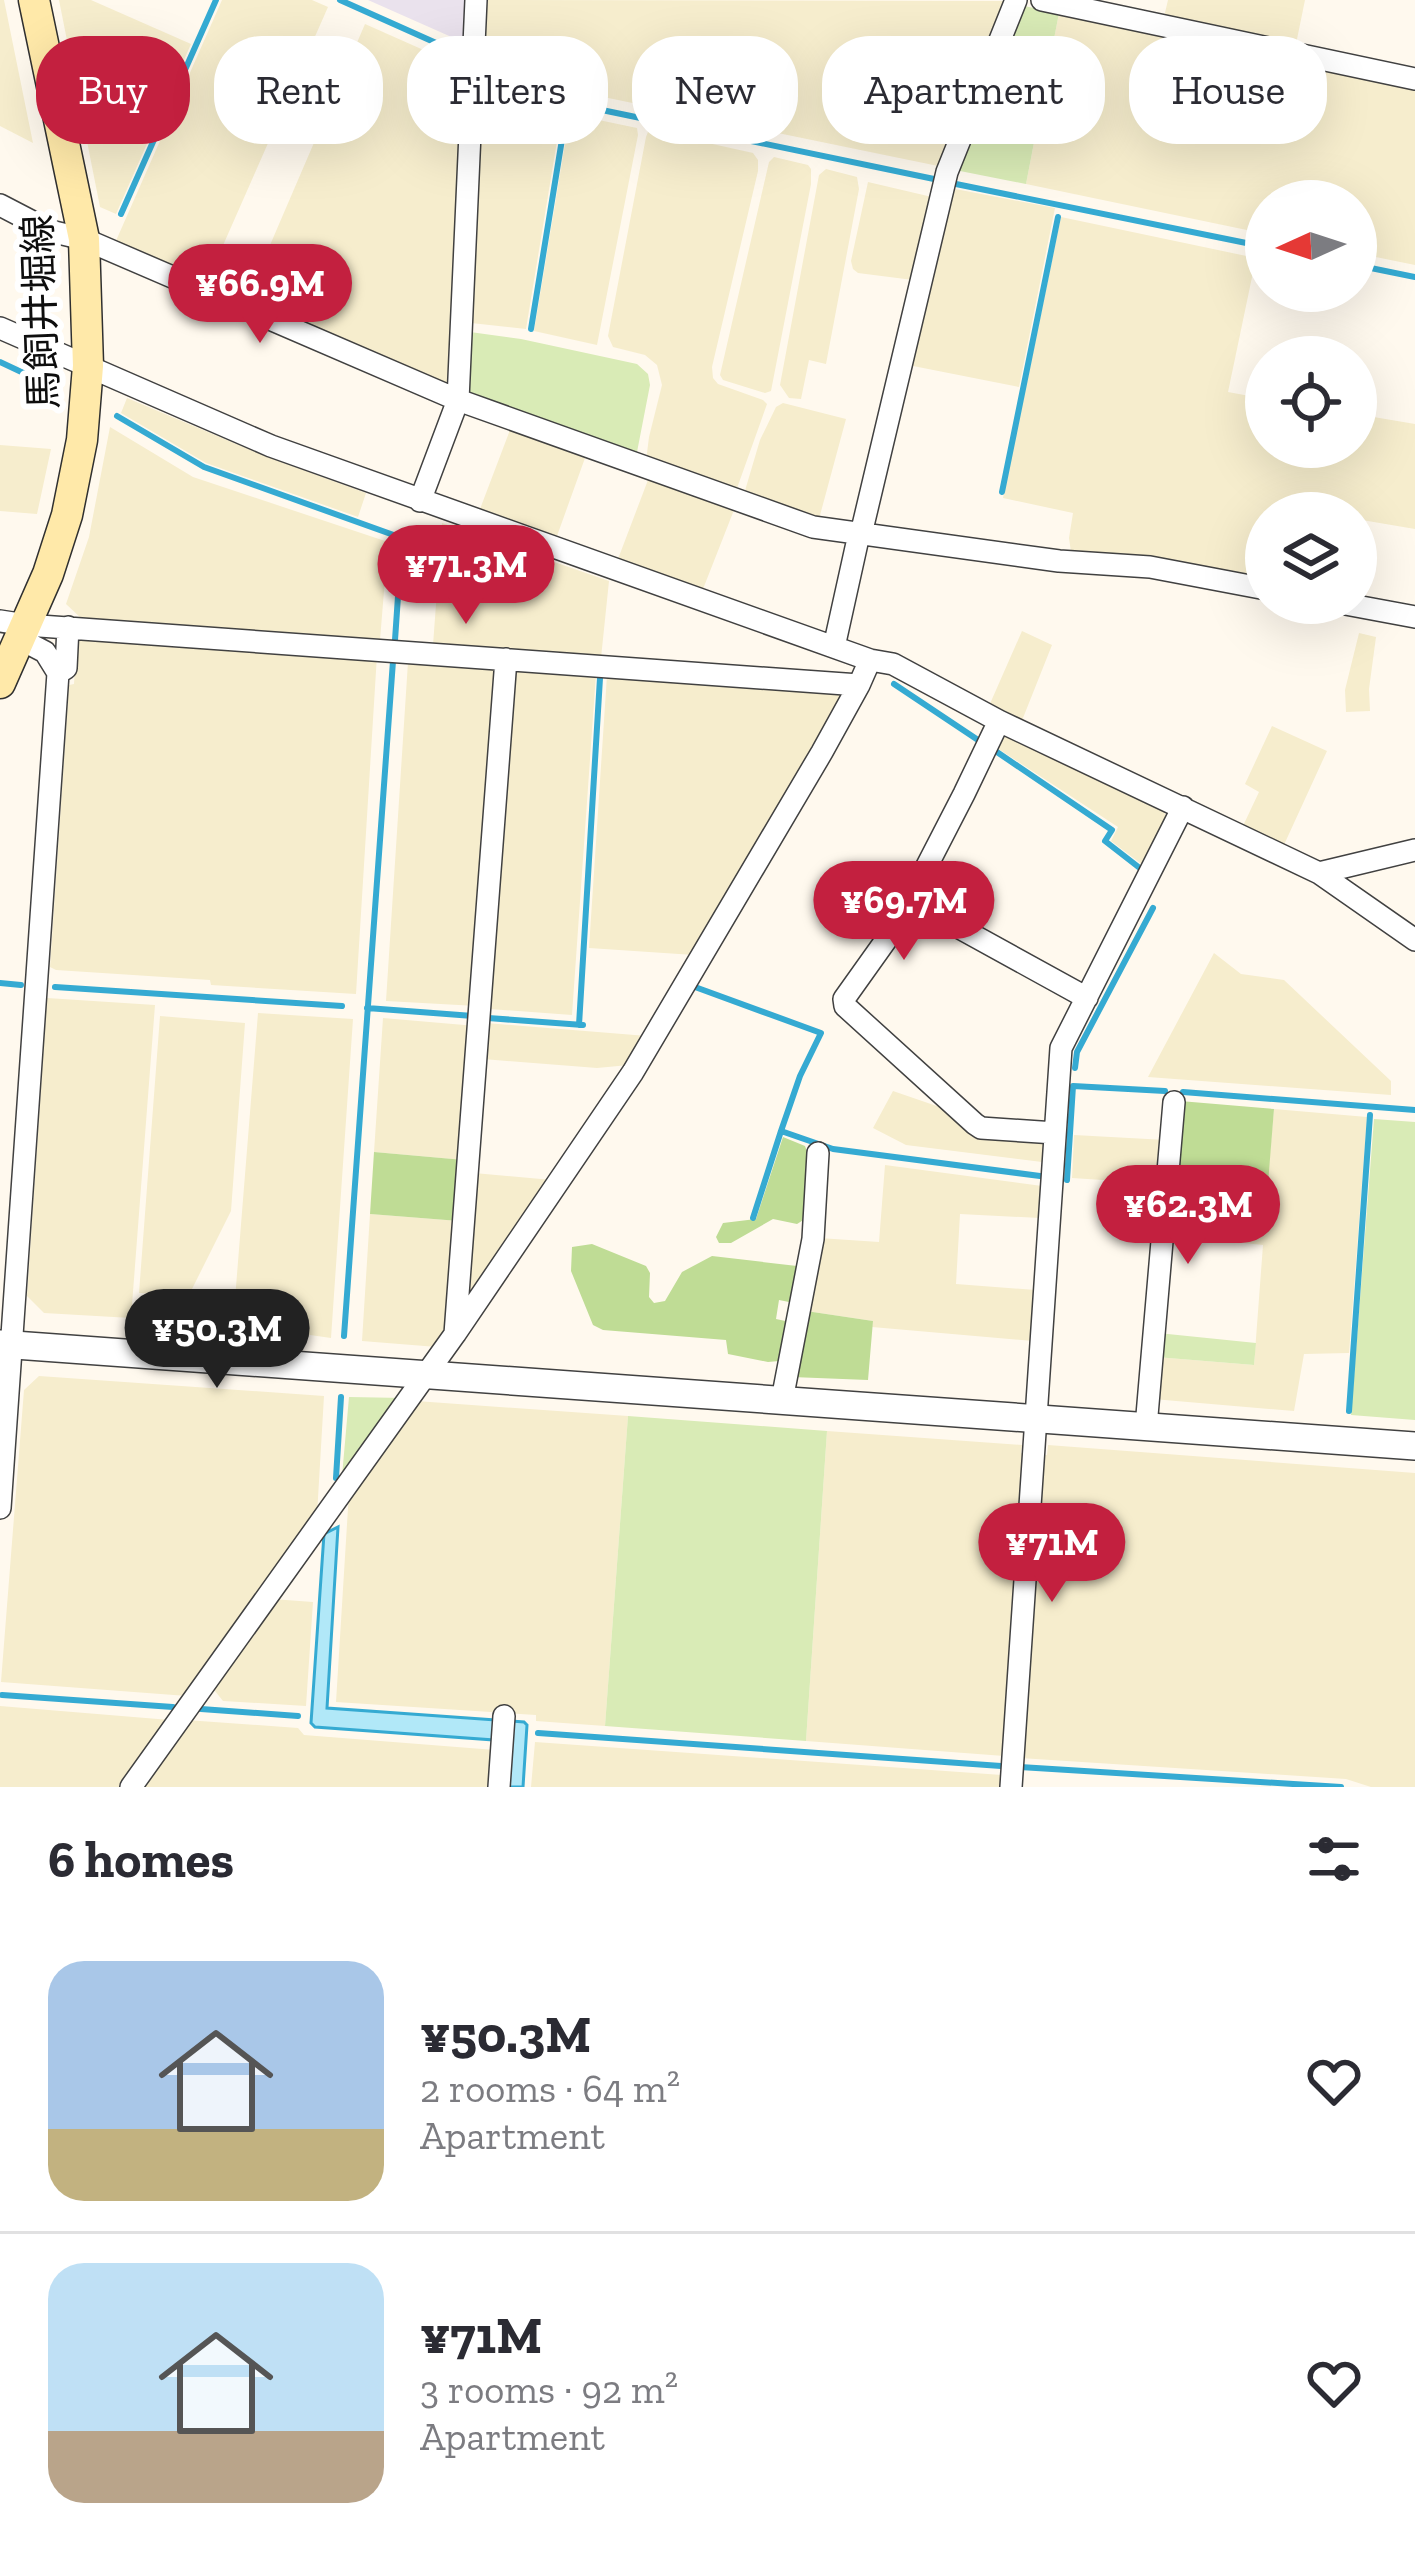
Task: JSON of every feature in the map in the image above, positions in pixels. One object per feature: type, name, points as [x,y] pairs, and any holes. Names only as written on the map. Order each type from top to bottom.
[{"type":"main road","name":"馬飼井堀線","points":[[0,682],[15,628],[49,574],[67,515],[82,440],[88,366],[84,239],[34,0]]},
{"type":"street","points":[[420,501],[458,400],[476,0]]},
{"type":"street","points":[[834,647],[947,172],[1016,0]]},
{"type":"street","points":[[1042,0],[1415,79]]},
{"type":"street","points":[[0,205],[50,231],[84,239],[458,400],[813,527],[1059,561],[1150,567],[1245,585]]},
{"type":"street","points":[[0,328],[271,446],[870,660],[893,664],[999,721],[1319,873],[1415,940]]},
{"type":"street","points":[[1377,610],[1415,617]]},
{"type":"street","points":[[15,628],[68,627],[860,685]]},
{"type":"street","points":[[58,674],[66,668],[68,627]]},
{"type":"street","points":[[0,1508],[6,1344],[58,674],[45,652],[15,628]]},
{"type":"street","points":[[455,1334],[506,659]]},
{"type":"street","points":[[131,1787],[455,1334],[633,1072],[860,685],[870,660]]},
{"type":"street","points":[[999,721],[896,926],[844,999],[845,1006],[975,1124],[1055,1133]]},
{"type":"street","points":[[1011,1787],[1061,1048],[1184,807]]},
{"type":"street","points":[[1319,873],[1415,850]]},
{"type":"street","points":[[909,900],[1087,998]]},
{"type":"street","points":[[1146,1427],[1174,1102]]},
{"type":"street","points":[[782,1400],[813,1239],[818,1154]]},
{"type":"street","points":[[6,1344],[1415,1446]]},
{"type":"street","points":[[499,1787],[504,1718]]},
{"type":"shaded area","points":[[0,0],[4,0],[33,143],[0,126]]},
{"type":"shaded area","points":[[59,0],[91,0],[173,36],[66,36]]},
{"type":"shaded area","points":[[222,0],[312,0],[328,7],[315,36],[214,36],[214,144],[268,144],[206,284],[115,243],[159,144],[190,144],[190,73]]},
{"type":"shaded area","points":[[368,0],[467,0],[465,36],[449,36]]},
{"type":"shaded area","points":[[486,0],[1006,1],[993,36],[822,36],[822,142],[798,137],[798,36],[632,36],[632,103],[608,98],[608,36],[485,36]]},
{"type":"shaded area","points":[[1168,0],[1305,0],[1298,36],[1257,36],[1164,17]]},
{"type":"shaded area","points":[[1059,13],[1171,36],[1129,36],[1129,144],[1327,144],[1327,68],[1415,86],[1415,265],[1377,257],[1377,180],[1245,180],[1245,230],[1026,184],[1034,144],[1105,144],[1105,36],[1055,36]]},
{"type":"shaded area","points":[[365,24],[407,43],[407,144],[461,144],[452,382],[446,384],[246,301],[313,144],[383,144],[383,36],[360,36]]},
{"type":"shaded area","points":[[608,122],[632,127],[632,144],[636,144],[597,345],[534,331],[565,144],[608,144]]},
{"type":"shaded area","points":[[88,144],[147,144],[116,214],[100,207]]},
{"type":"shaded area","points":[[479,144],[557,144],[526,329],[471,323]]},
{"type":"shaded area","points":[[645,144],[712,144],[753,153],[758,171],[712,367],[718,384],[767,404],[736,491],[646,461],[662,385],[657,365],[645,355],[613,347],[608,336]]},
{"type":"shaded area","points":[[831,144],[952,144],[943,167]]},
{"type":"shaded area","points":[[774,157],[808,165],[811,184],[771,391],[765,393],[720,375],[769,162]]},
{"type":"shaded area","points":[[826,169],[857,177],[859,189],[826,364],[809,360],[801,399],[789,398],[780,385],[819,175]]},
{"type":"shaded area","points":[[868,182],[932,197],[913,280],[853,269]]},
{"type":"shaded area","points":[[950,188],[1055,208],[1019,387],[908,365]]},
{"type":"shaded area","points":[[1061,217],[1245,256],[1245,311],[1228,392],[1245,395],[1245,468],[1377,468],[1377,418],[1415,424],[1415,529],[1377,523],[1377,492],[1245,492],[1245,577],[1071,552],[1073,513],[1003,498]]},
{"type":"shaded area","points":[[127,398],[366,493],[358,517],[206,463],[121,413]]},
{"type":"shaded area","points":[[783,403],[846,419],[819,519],[744,494],[760,440],[776,407]]},
{"type":"shaded area","points":[[110,427],[193,477],[388,542],[380,640],[83,620],[66,604],[89,537]]},
{"type":"shaded area","points":[[510,430],[585,458],[557,536],[480,509]]},
{"type":"shaded area","points":[[0,445],[51,449],[37,514],[0,511]]},
{"type":"shaded area","points":[[648,480],[734,510],[703,589],[618,559]]},
{"type":"shaded area","points":[[442,523],[609,581],[601,658],[433,645]]},
{"type":"shaded area","points":[[1022,631],[1052,645],[1021,723],[989,706]]},
{"type":"shaded area","points":[[1359,633],[1376,637],[1370,711],[1346,712],[1345,690]]},
{"type":"shaded area","points":[[77,635],[377,655],[356,994],[211,985],[210,980],[50,967],[69,685],[74,684]]},
{"type":"shaded area","points":[[408,662],[499,668],[477,1006],[386,1001]]},
{"type":"shaded area","points":[[513,669],[596,674],[572,1015],[489,1009]]},
{"type":"shaded area","points":[[607,675],[848,694],[694,955],[589,948]]},
{"type":"shaded area","points":[[1272,726],[1327,751],[1283,847],[1242,828],[1259,792],[1245,784]]},
{"type":"shaded area","points":[[1001,733],[1160,802],[1167,819],[1144,866],[1111,841],[1118,827],[994,746]]},
{"type":"shaded area","points":[[1214,953],[1241,974],[1284,980],[1391,1081],[1391,1095],[1148,1077]]},
{"type":"shaded area","points":[[47,998],[155,1005],[131,1318],[44,1313],[27,1296]]},
{"type":"shaded area","points":[[258,1013],[353,1019],[331,1338],[233,1324]]},
{"type":"shaded area","points":[[160,1016],[245,1023],[231,1211],[189,1295],[139,1293]]},
{"type":"shaded area","points":[[383,1018],[476,1026],[464,1160],[374,1152]]},
{"type":"shaded area","points":[[486,1023],[647,1036],[629,1065],[597,1068],[483,1059]]},
{"type":"shaded area","points":[[893,1091],[1044,1143],[1042,1162],[906,1145],[873,1128]]},
{"type":"shaded area","points":[[1274,1109],[1367,1117],[1349,1353],[1304,1354],[1294,1411],[1153,1399],[1156,1357],[1254,1365],[1263,1245],[1167,1235],[1172,1186],[1266,1196]]},
{"type":"shaded area","points":[[1074,1135],[1166,1140],[1163,1184],[1072,1178]]},
{"type":"shaded area","points":[[885,1165],[1042,1186],[1040,1218],[960,1214],[956,1284],[1036,1290],[1033,1341],[872,1327],[873,1321],[806,1311],[819,1238],[879,1242]]},
{"type":"shaded area","points":[[474,1173],[552,1180],[464,1310]]},
{"type":"shaded area","points":[[370,1214],[459,1221],[450,1329],[437,1347],[362,1341]]},
{"type":"shaded area","points":[[39,1376],[324,1396],[317,1515],[187,1696],[1,1682],[24,1390]]},
{"type":"shaded area","points":[[416,1401],[628,1416],[605,1726],[536,1721],[536,1715],[336,1702],[349,1492]]},
{"type":"shaded area","points":[[827,1431],[1022,1445],[1021,1453],[1026,1454],[1004,1756],[806,1741]]},
{"type":"shaded area","points":[[1048,1445],[1415,1473],[1415,1787],[1020,1758],[1042,1455],[1047,1455]]},
{"type":"shaded area","points":[[272,1599],[313,1602],[306,1706],[223,1701],[211,1686]]},
{"type":"shaded area","points":[[0,1706],[170,1720],[122,1787],[0,1787]]},
{"type":"shaded area","points":[[186,1720],[495,1750],[492,1787],[138,1787]]},
{"type":"shaded area","points":[[535,1742],[1002,1775],[1001,1787],[531,1787]]},
{"type":"green space","points":[[1024,6],[1059,13],[1055,36],[1011,36]]},
{"type":"green space","points":[[966,144],[1034,144],[1026,184],[955,170]]},
{"type":"green space","points":[[470,332],[637,364],[648,374],[650,385],[637,452],[634,456],[471,395],[467,388]]},
{"type":"green space","points":[[1180,1101],[1274,1109],[1267,1196],[1172,1186]]},
{"type":"green space","points":[[1374,1119],[1415,1122],[1415,1420],[1351,1415]]},
{"type":"green space","points":[[783,1137],[805,1146],[810,1159],[805,1219],[797,1224],[773,1219],[731,1243],[719,1243],[716,1237],[723,1223],[756,1219]]},
{"type":"green space","points":[[374,1152],[464,1160],[459,1221],[370,1214]]},
{"type":"green space","points":[[592,1244],[646,1266],[649,1297],[654,1303],[665,1301],[682,1272],[712,1256],[797,1266],[794,1303],[779,1300],[776,1319],[790,1322],[779,1361],[728,1354],[726,1340],[603,1330],[593,1325],[571,1271],[572,1247]]},
{"type":"green space","points":[[806,1311],[873,1321],[868,1380],[792,1377]]},
{"type":"green space","points":[[1158,1333],[1256,1343],[1254,1365],[1156,1357]]},
{"type":"green space","points":[[349,1397],[404,1398],[342,1476]]},
{"type":"green space","points":[[628,1416],[827,1431],[806,1741],[605,1726]]},
{"type":"water","points":[[338,1527],[327,1708],[524,1722],[523,1787],[505,1787],[507,1741],[315,1727],[311,1723],[324,1534]]},
{"type":"waterway","points":[[121,214],[216,0]]},
{"type":"waterway","points":[[340,0],[421,36]]},
{"type":"waterway","points":[[608,111],[934,179]]},
{"type":"waterway","points":[[531,329],[561,144]]},
{"type":"waterway","points":[[956,184],[1245,243]]},
{"type":"waterway","points":[[1002,492],[1058,217]]},
{"type":"waterway","points":[[1377,269],[1415,277]]},
{"type":"waterway","points":[[0,362],[49,385]]},
{"type":"waterway","points":[[117,416],[204,467],[402,538],[395,640]]},
{"type":"waterway","points":[[344,1336],[393,661]]},
{"type":"waterway","points":[[579,1025],[600,678]]},
{"type":"waterway","points":[[894,684],[981,742]]},
{"type":"waterway","points":[[994,750],[1112,830],[1105,841],[1141,869]]},
{"type":"waterway","points":[[1075,1068],[1077,1052],[1153,908]]},
{"type":"waterway","points":[[0,983],[21,985]]},
{"type":"waterway","points":[[55,987],[342,1006]]},
{"type":"waterway","points":[[695,987],[821,1033],[781,1131],[833,1149],[1040,1176]]},
{"type":"waterway","points":[[367,1008],[473,1016]]},
{"type":"waterway","points":[[488,1018],[583,1025]]},
{"type":"waterway","points":[[1067,1180],[1073,1086],[1165,1091]]},
{"type":"waterway","points":[[1183,1092],[1415,1110]]},
{"type":"waterway","points":[[1349,1411],[1370,1115]]},
{"type":"waterway","points":[[753,1218],[781,1131]]},
{"type":"waterway","points":[[336,1478],[341,1397]]},
{"type":"waterway","points":[[2,1695],[173,1707]]},
{"type":"waterway","points":[[201,1709],[298,1716]]},
{"type":"waterway","points":[[538,1733],[1001,1766]]},
{"type":"waterway","points":[[1020,1767],[1341,1787]]}]
